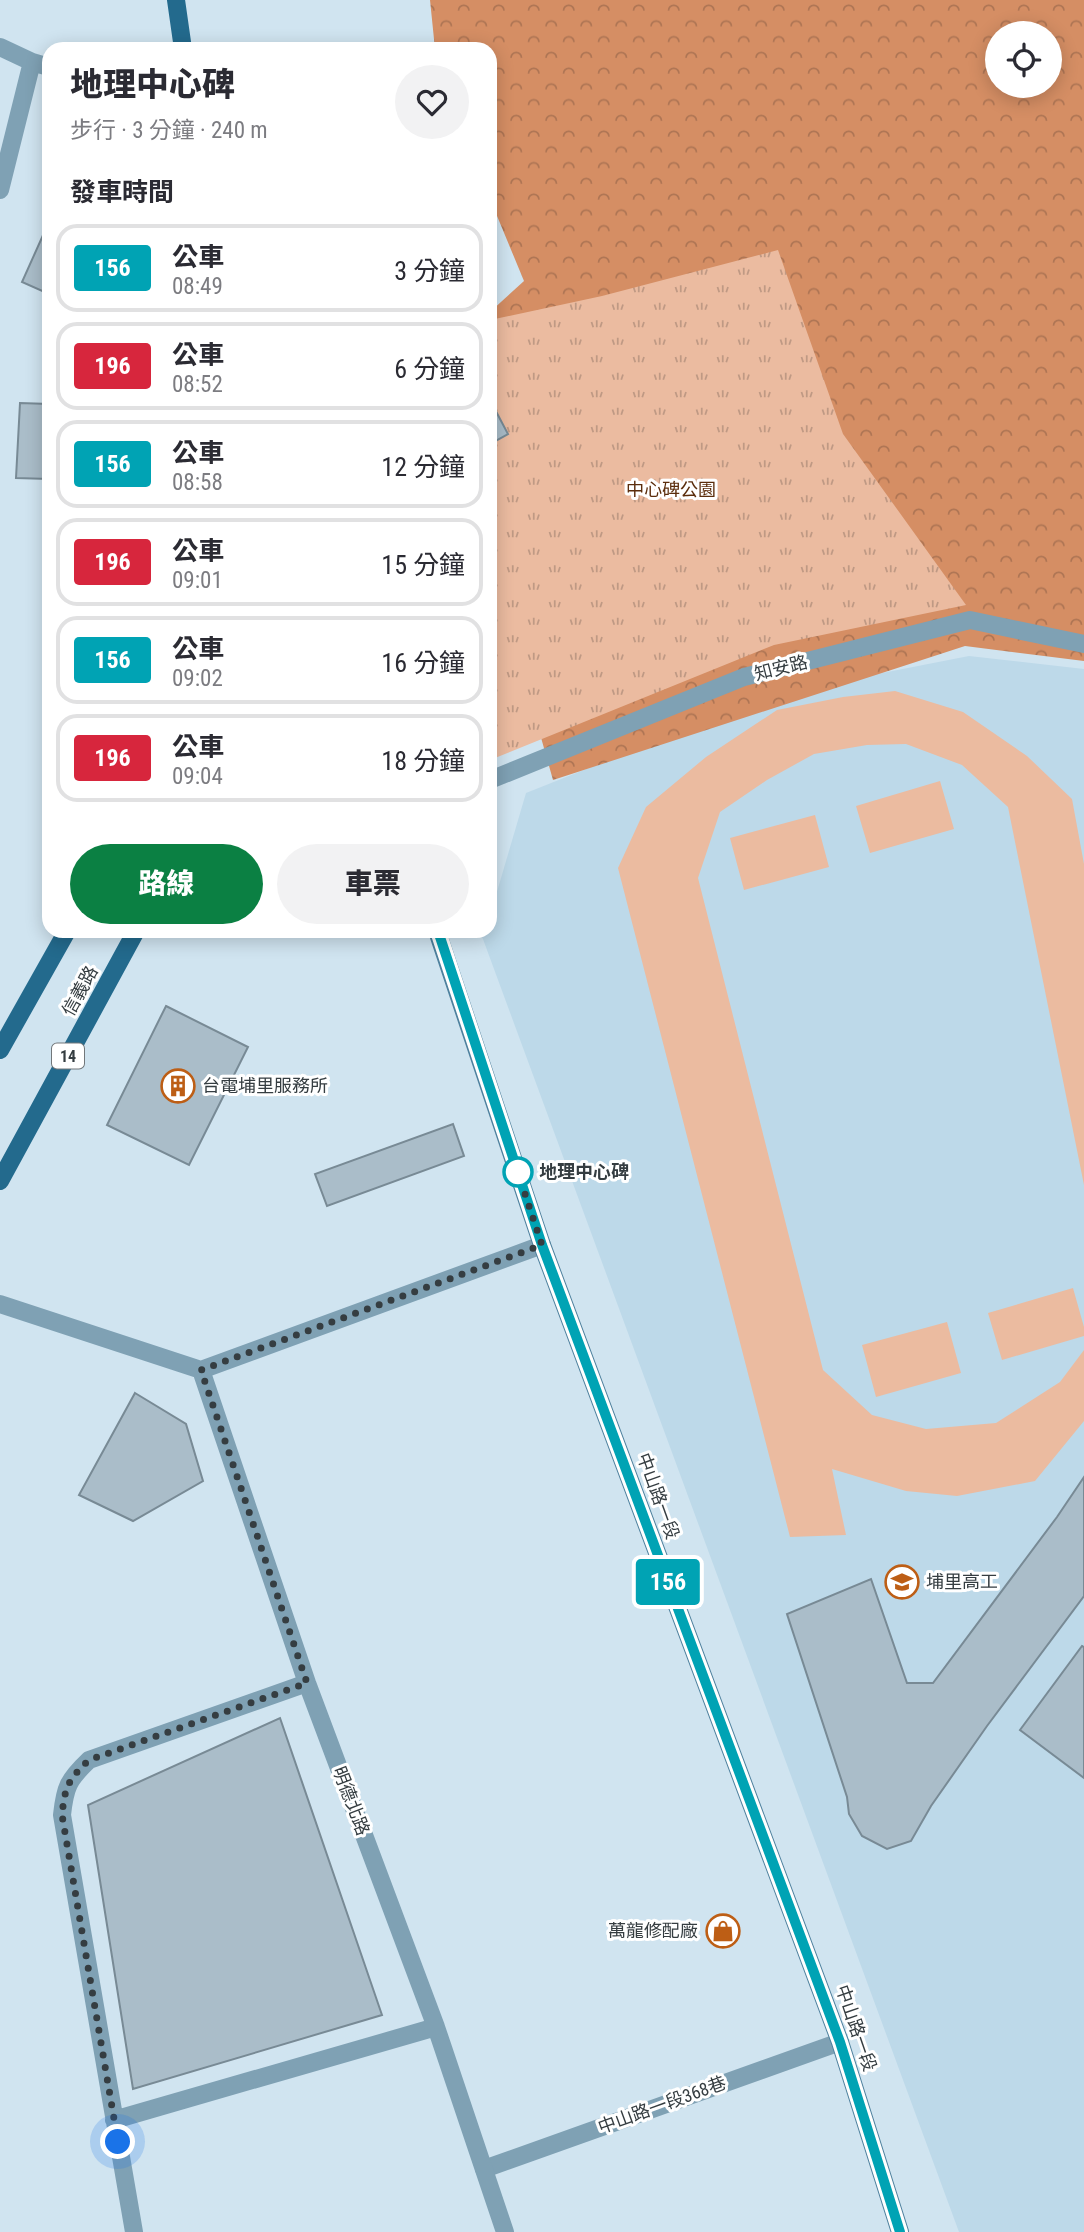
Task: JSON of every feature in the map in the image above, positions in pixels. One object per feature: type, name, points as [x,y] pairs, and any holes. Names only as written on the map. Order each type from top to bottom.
[{"type":"main road","points":[[176,0],[182,42]]},
{"type":"main road","points":[[0,1050],[63,938]]},
{"type":"main road","name":"信義路","points":[[0,1181],[132,938]]},
{"type":"street","points":[[0,47],[40,64],[0,190]]},
{"type":"street","name":"知安路","points":[[497,777],[744,677],[970,620],[1084,644]]},
{"type":"street","name":"中山路一段","points":[[440,938],[542,1245],[840,2042],[900,2232]]},
{"type":"street","points":[[0,1304],[201,1370],[542,1245]]},
{"type":"street","name":"明德北路","points":[[201,1370],[307,1683],[436,2027],[505,2232]]},
{"type":"street","points":[[134,2232],[62,1815],[64,1792],[70,1777],[89,1760],[307,1683]]},
{"type":"street","points":[[114,2120],[436,2027]]},
{"type":"street","name":"中山路一段368巷","points":[[484,2169],[840,2042]]},
{"type":"shaded area","name":"埔里高工","points":[[969,656],[1084,669],[1084,2232],[959,2232],[483,938],[497,938],[497,892],[526,793],[775,694]]},
{"type":"green space","points":[[430,0],[1084,0],[1084,661],[965,646],[553,780],[529,695],[497,689],[497,306],[524,281],[497,216],[497,42],[434,42]]},
{"type":"green space","name":"中心碑公園","points":[[778,250],[843,434],[966,605],[774,645],[497,757],[497,318],[602,296]]},
{"type":"green space","points":[[895,691],[963,712],[1027,756],[1072,799],[1084,864],[1084,1185],[1008,807],[962,765],[906,744],[867,745],[814,754],[767,780],[720,812],[698,878],[823,1370],[872,1415],[926,1429],[996,1423],[1060,1382],[1084,1350],[1084,1421],[1035,1481],[957,1496],[906,1491],[832,1469],[846,1535],[790,1537],[618,868],[646,807],[706,757],[777,710],[843,697]]},
{"type":"green space","points":[[940,781],[954,829],[870,853],[856,806]]},
{"type":"green space","points":[[815,815],[829,867],[744,890],[730,838]]},
{"type":"green space","points":[[1073,1288],[1084,1336],[1002,1360],[988,1313]]},
{"type":"green space","points":[[947,1322],[961,1373],[876,1397],[862,1345]]},
{"type":"building","points":[[42,237],[42,291],[22,282]]},
{"type":"building","points":[[20,403],[42,404],[42,479],[16,478]]},
{"type":"building","points":[[497,413],[508,434],[497,440]]},
{"type":"building","name":"台電埔里服務所","points":[[166,1006],[248,1047],[189,1165],[107,1125]]},
{"type":"building","points":[[453,1124],[464,1156],[327,1206],[315,1174]]},
{"type":"building","points":[[135,1393],[186,1424],[203,1481],[133,1521],[79,1495]]},
{"type":"building","points":[[1084,1477],[1084,1596],[987,1726],[931,1806],[911,1841],[887,1849],[862,1836],[849,1814],[847,1797],[787,1614],[871,1579],[907,1683],[933,1683]]},
{"type":"building","points":[[1082,1646],[1084,1647],[1084,1778],[1020,1730]]},
{"type":"building","points":[[280,1718],[382,2015],[133,2089],[88,1805]]},
{"type":"bus line","name":"156","points":[[440,938],[542,1245],[840,2042],[900,2232]]},
{"type":"place","name":"台電埔里服務所","points":[[178,1086]]},
{"type":"place","name":"地理中心碑","points":[[518,1172]]},
{"type":"place","name":"埔里高工","points":[[902,1582]]},
{"type":"place","name":"萬龍修配廠","points":[[723,1931]]},
{"type":"route","points":[[118,2142],[62,1815],[64,1792],[70,1777],[89,1760],[307,1683],[201,1370],[542,1245],[516,1167],[518,1172]]}]
